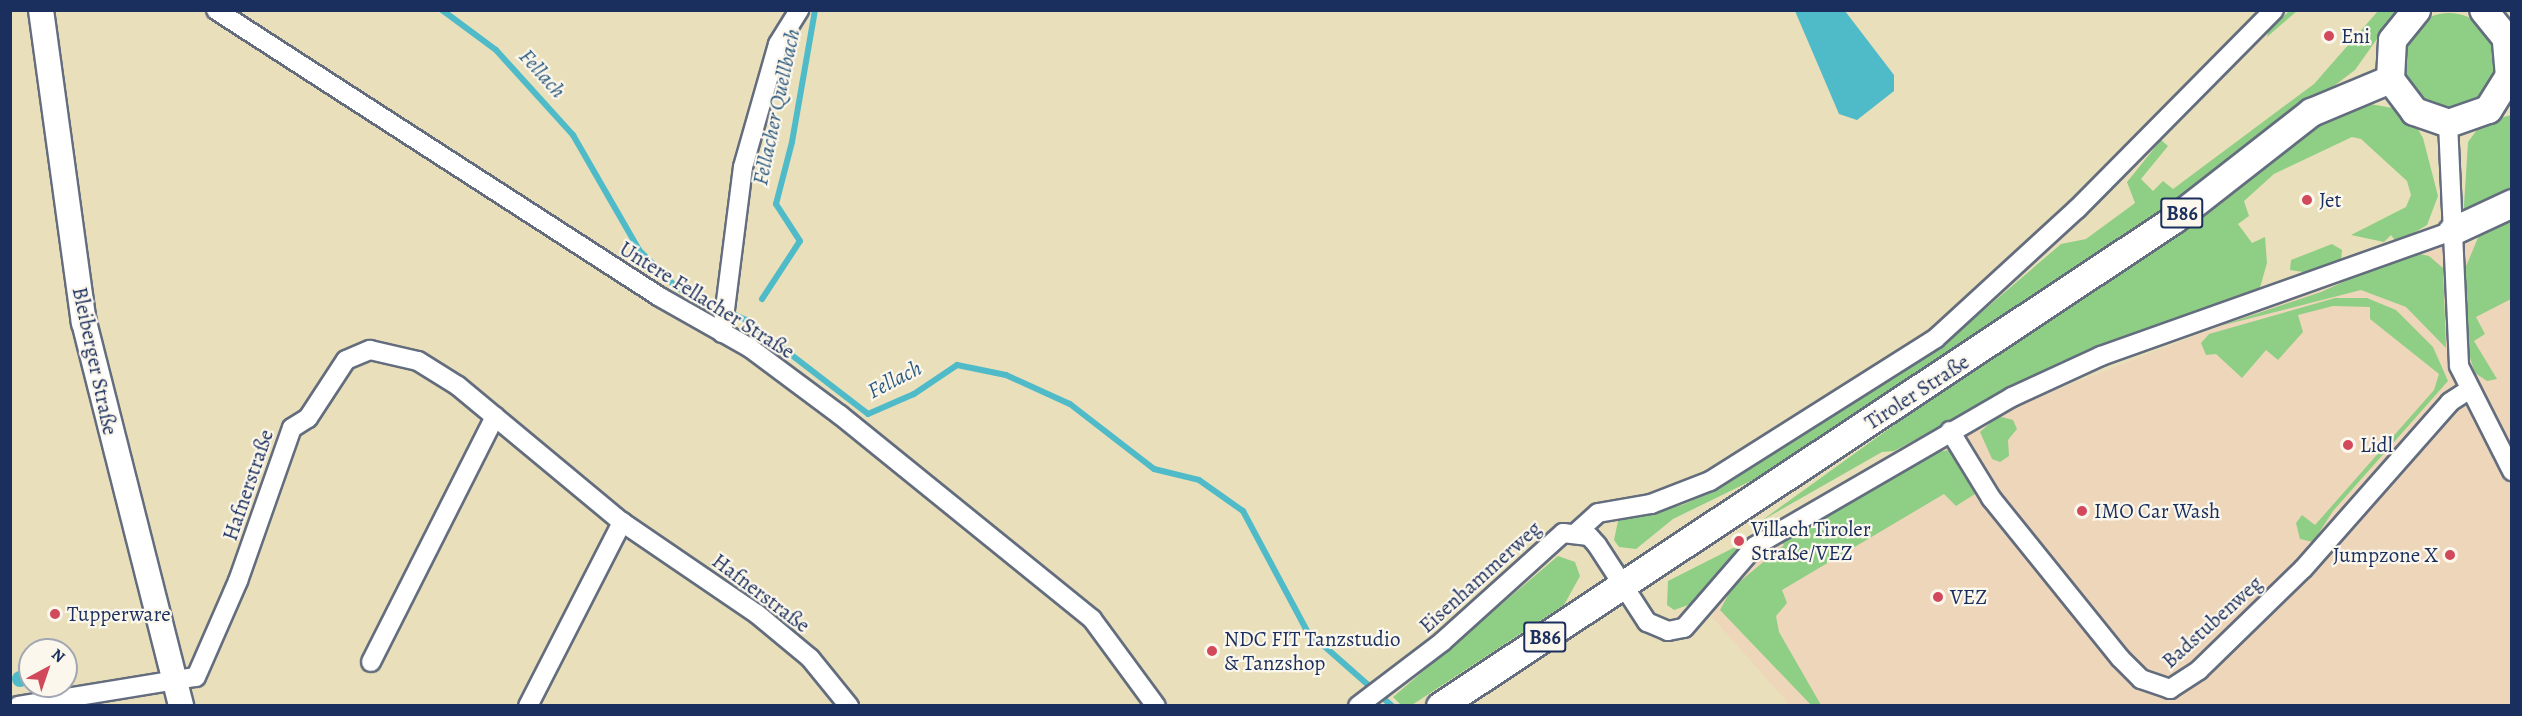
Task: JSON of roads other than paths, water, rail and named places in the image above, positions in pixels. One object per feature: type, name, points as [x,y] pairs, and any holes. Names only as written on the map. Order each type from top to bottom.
[{"type":"main road","name":"Bleiberger Straße","points":[[41,10],[84,322],[181,705]]},
{"type":"main road","points":[[2416,10],[2392,40],[2390,79],[2414,111],[2448,123],[2488,109],[2508,89],[2510,53],[2498,19]]},
{"type":"main road","name":"Tiroler Straße","points":[[1440,705],[2174,219],[2311,112],[2390,79]]},
{"type":"main road","points":[[2452,231],[2511,203]]},
{"type":"street","name":"Untere Fellacher Straße","points":[[216,10],[724,317],[1092,619],[1156,705]]},
{"type":"street","points":[[724,317],[743,167],[778,44],[799,10]]},
{"type":"street","points":[[1577,532],[1598,513],[1651,504],[1710,480],[1936,338],[2077,209],[2274,10]]},
{"type":"street","points":[[2448,123],[2455,329],[2459,366],[2511,471]]},
{"type":"street","points":[[1620,587],[1647,622],[1668,631],[1684,628],[1755,546],[1950,431],[2101,356],[2452,231]]},
{"type":"street","name":"Hafnerstraße","points":[[18,705],[196,677],[208,659],[292,428],[308,418],[346,360],[356,353],[385,350],[418,361],[495,417],[622,522],[757,614],[810,658],[849,705]]},
{"type":"street","name":"Badstubenweg","points":[[1950,431],[1991,498],[2120,658],[2141,679],[2170,689],[2199,670],[2303,569],[2450,402],[2470,389]]},
{"type":"street","points":[[371,662],[495,417]]},
{"type":"street","points":[[528,705],[622,522]]},
{"type":"street","name":"Eisenhammerweg","points":[[1358,705],[1386,686],[1539,550],[1563,533],[1577,532],[1597,545],[1620,587]]},
{"type":"water","points":[[1795,11],[1845,11],[1894,75],[1894,91],[1857,120],[1839,114]]},
{"type":"water","points":[[17,671],[18,687],[12,682],[12,676]]},
{"type":"waterway","name":"Fellach","points":[[442,10],[496,50],[573,135],[639,250],[677,288],[746,320],[868,414],[914,394],[957,365],[1006,375],[1070,404],[1154,469],[1199,480],[1243,511],[1307,631],[1392,706]]},
{"type":"waterway","name":"Fellacher Quellbach","points":[[762,299],[800,241],[776,204],[792,142],[815,10]]},
{"type":"place","name":"Eni","points":[[2329,36]]},
{"type":"place","name":"Jet","points":[[2307,200]]},
{"type":"place","name":"Lidl","points":[[2348,445]]},
{"type":"place","name":"IMO Car Wash","points":[[2082,511]]},
{"type":"place","name":"Villach Tiroler Straße/VEZ","points":[[1739,541]]},
{"type":"place","name":"Jumpzone X","points":[[2450,555]]},
{"type":"place","name":"VEZ","points":[[1938,597]]},
{"type":"place","name":"Tupperware","points":[[55,614]]},
{"type":"place","name":"NDC FIT Tanzstudio & Tanzshop","points":[[1212,651]]}]
